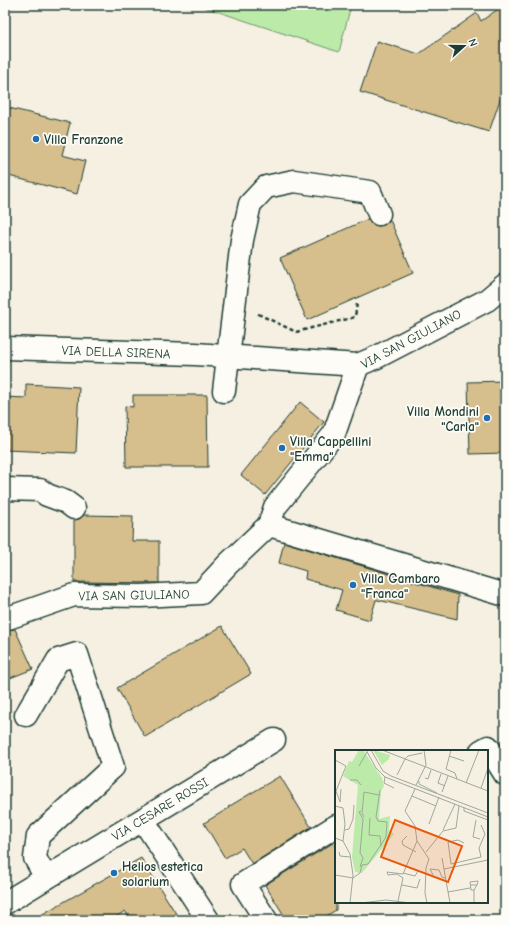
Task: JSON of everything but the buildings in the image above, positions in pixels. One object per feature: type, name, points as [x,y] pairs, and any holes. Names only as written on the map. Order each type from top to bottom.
[{"type":"street","points":[[224,391],[242,240],[250,204],[266,186],[294,181],[370,192],[379,214]]},
{"type":"street","name":"VIA SAN GIULIANO","points":[[5,620],[74,595],[141,596],[201,593],[228,564],[269,525],[274,507],[334,434],[358,365],[377,357],[487,300],[505,284]]},
{"type":"street","name":"VIA DELLA SIRENA","points":[[5,348],[227,356],[358,365]]},
{"type":"street","points":[[5,489],[40,490],[47,495],[66,502],[74,508]]},
{"type":"street","points":[[269,525],[505,595]]},
{"type":"street","points":[[26,714],[58,660],[77,654],[113,767],[38,836],[35,858],[46,878]]},
{"type":"street","name":"VIA CESARE ROSSI","points":[[5,903],[274,740]]},
{"type":"street","points":[[483,750],[488,748],[505,774]]},
{"type":"street","points":[[143,820],[208,920]]},
{"type":"street","points":[[266,920],[243,884],[335,827]]},
{"type":"path","points":[[234,303],[296,332],[355,317],[357,303]]},
{"type":"green space","points":[[198,5],[351,5],[339,52]]},
{"type":"place","name":"Villa Franzone","points":[[36,139]]},
{"type":"place","name":"Villa Mondini \"Carla\"","points":[[487,418]]},
{"type":"place","name":"Villa Cappellini \"Emma\"","points":[[282,448]]},
{"type":"place","name":"Villa Gambaro \"Franca\"","points":[[353,585]]},
{"type":"place","name":"Helios estetica solarium","points":[[114,873]]}]
